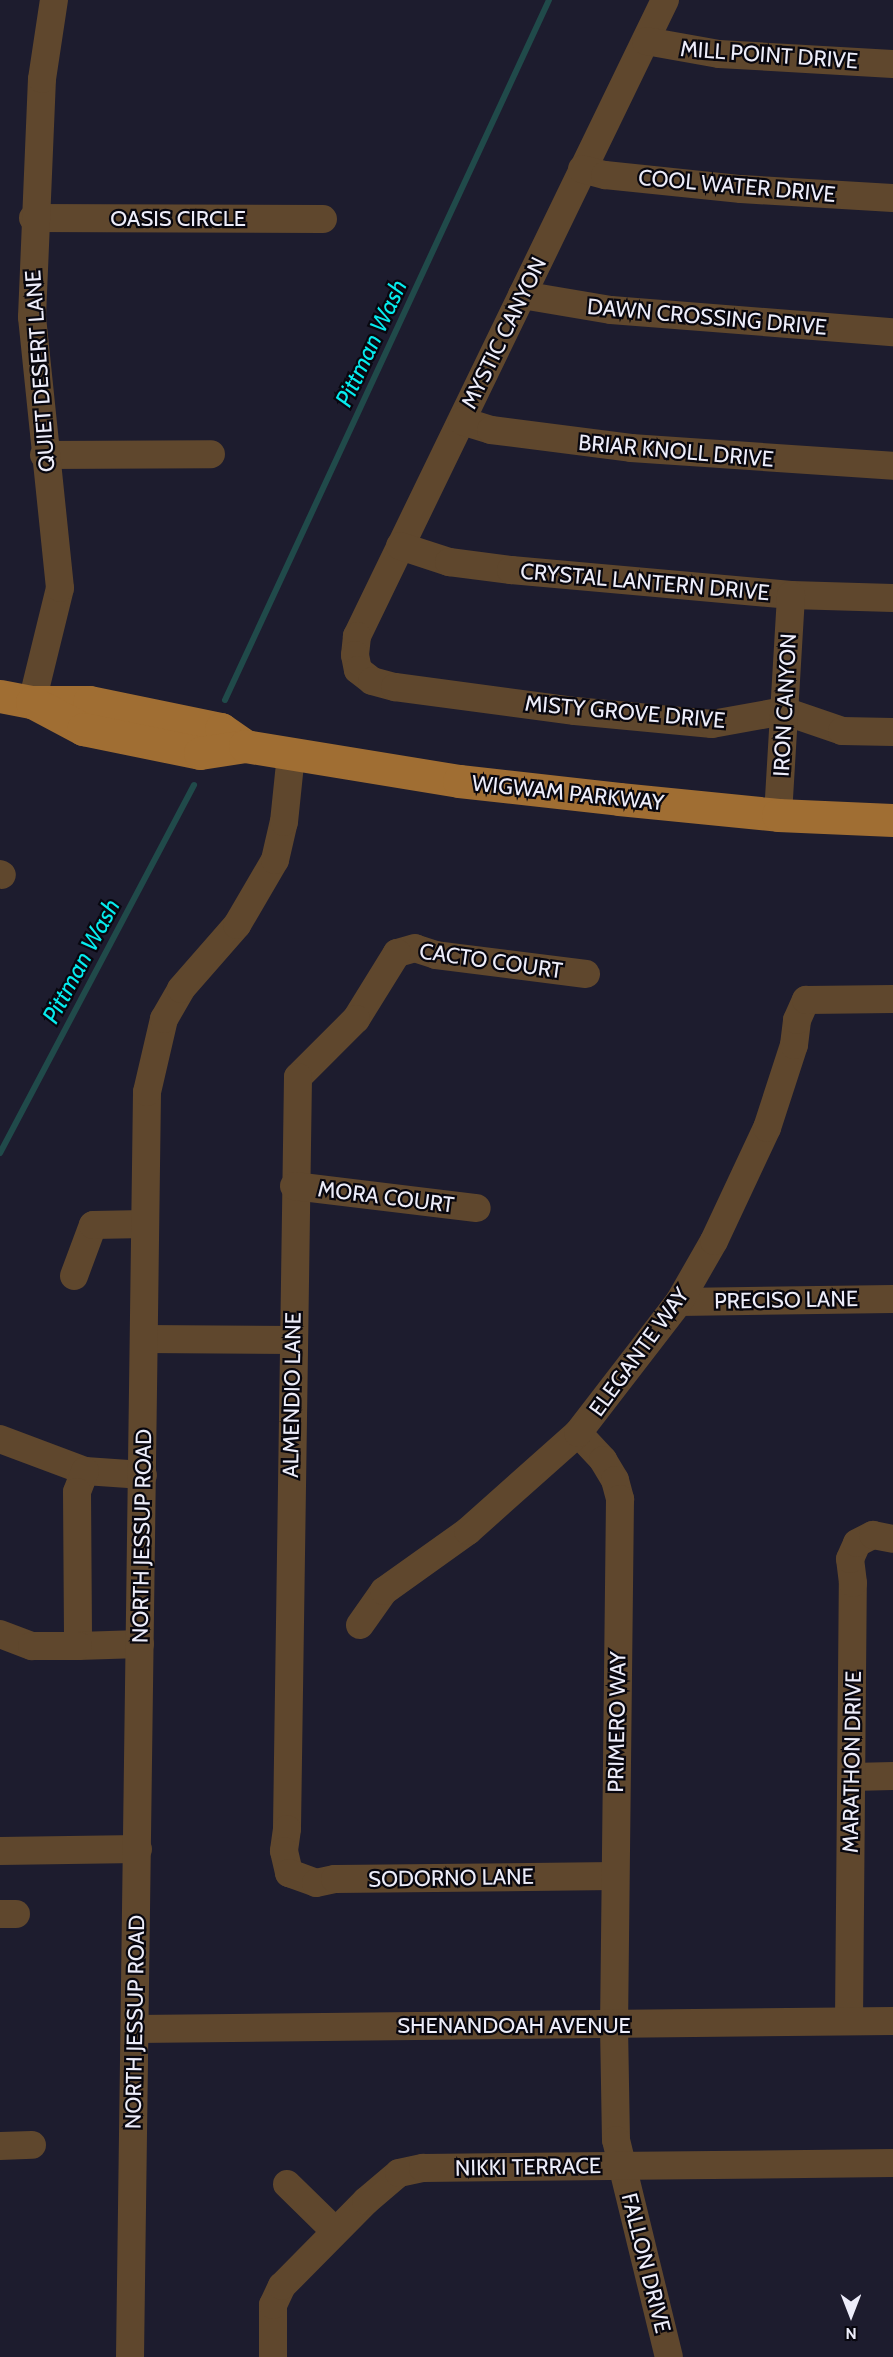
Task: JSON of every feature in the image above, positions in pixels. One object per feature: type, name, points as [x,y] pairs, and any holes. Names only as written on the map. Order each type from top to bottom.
[{"type":"main road","name":"WIGWAM PARKWAY","points":[[0,696],[32,702],[83,729],[200,753],[245,746],[459,781],[778,815],[893,820]]},
{"type":"street","name":"QUIET DESERT LANE","points":[[32,702],[60,588],[44,455],[32,317],[33,218],[42,79],[54,0]]},
{"type":"street","name":"MYSTIC CANYON","points":[[358,670],[355,655],[357,636],[665,0]]},
{"type":"street","name":"MILL POINT DRIVE","points":[[645,41],[719,54],[893,64]]},
{"type":"street","name":"COOL WATER DRIVE","points":[[582,169],[605,175],[741,189],[893,198]]},
{"type":"street","name":"OASIS CIRCLE","points":[[33,218],[323,219]]},
{"type":"street","name":"DAWN CROSSING DRIVE","points":[[522,295],[611,310],[893,332]]},
{"type":"street","name":"BRIAR KNOLL DRIVE","points":[[462,421],[547,440],[893,466]]},
{"type":"street","points":[[44,455],[211,454]]},
{"type":"street","name":"CRYSTAL LANTERN DRIVE","points":[[400,546],[449,561],[511,570],[791,595],[893,598]]},
{"type":"street","name":"IRON CANYON","points":[[778,815],[791,595]]},
{"type":"street","name":"MISTY GROVE DRIVE","points":[[358,670],[372,681],[395,687],[586,712],[711,724],[784,711],[842,731],[893,732]]},
{"type":"street","name":"NORTH JESSUP ROAD","points":[[130,2357],[147,1092],[154,1052],[164,1018],[181,989],[237,925],[274,860],[284,822],[291,754]]},
{"type":"street","name":"CACTO COURT","points":[[397,953],[415,948],[436,955],[586,974]]},
{"type":"street","name":"ALMENDIO LANE","points":[[289,1873],[284,1851],[287,1829],[294,1186],[298,1077],[356,1019],[397,953]]},
{"type":"street","name":"ELEGANTE WAY","points":[[360,1625],[384,1591],[468,1531],[578,1433],[679,1302],[719,1232],[767,1128],[794,1045],[796,1020],[806,1000],[893,999]]},
{"type":"street","name":"MORA COURT","points":[[294,1186],[477,1208]]},
{"type":"street","points":[[74,1276],[93,1225],[145,1224]]},
{"type":"street","name":"PRECISO LANE","points":[[679,1302],[893,1299]]},
{"type":"street","points":[[144,1339],[292,1340]]},
{"type":"street","name":"PRIMERO WAY","points":[[578,1433],[603,1460],[615,1480],[620,1499],[614,2026]]},
{"type":"street","points":[[0,1439],[85,1471],[142,1475]]},
{"type":"street","points":[[78,1646],[76,1492],[85,1471]]},
{"type":"street","name":"MARATHON DRIVE","points":[[849,2021],[854,1582],[850,1559],[857,1543],[873,1535],[893,1539]]},
{"type":"street","points":[[0,1634],[32,1646],[140,1644]]},
{"type":"street","points":[[852,1777],[893,1776]]},
{"type":"street","points":[[0,1851],[138,1849]]},
{"type":"street","name":"SODORNO LANE","points":[[289,1873],[316,1883],[335,1879],[615,1876]]},
{"type":"street","name":"SHENANDOAH AVENUE","points":[[136,2029],[614,2026],[893,2021]]},
{"type":"street","name":"FALLON DRIVE","points":[[614,2026],[616,2140],[669,2357]]},
{"type":"street","points":[[0,2146],[32,2145]]},
{"type":"street","name":"NIKKI TERRACE","points":[[273,2357],[273,2306],[282,2286],[335,2231],[399,2173],[423,2168],[893,2163]]},
{"type":"street","points":[[287,2184],[335,2231]]},
{"type":"waterway","name":"Pittman Wash","points":[[225,700],[549,0]]},
{"type":"waterway","name":"Pittman Wash","points":[[0,1153],[194,785]]}]
